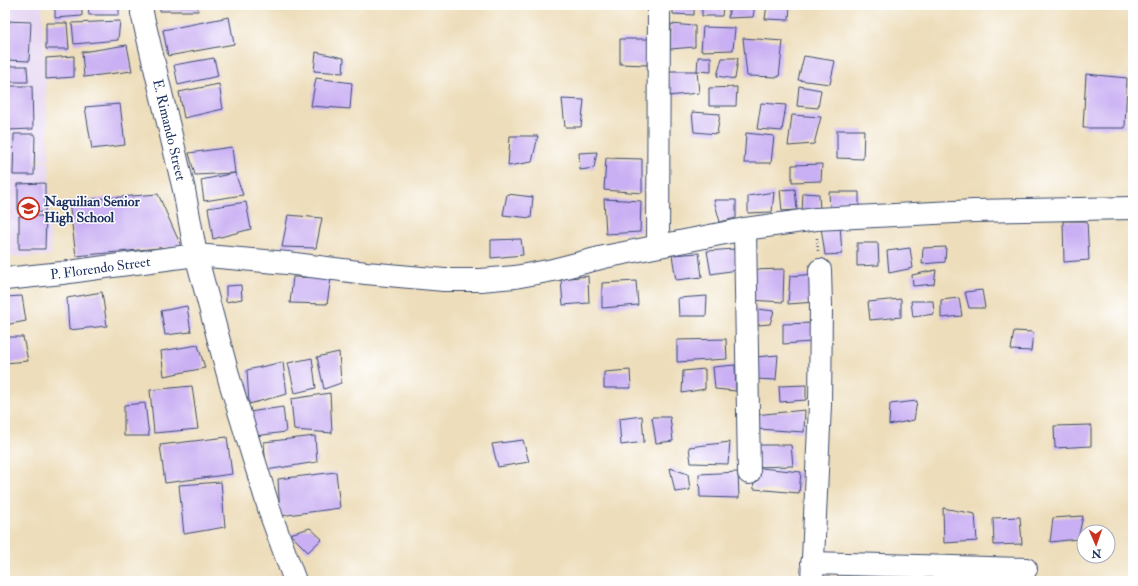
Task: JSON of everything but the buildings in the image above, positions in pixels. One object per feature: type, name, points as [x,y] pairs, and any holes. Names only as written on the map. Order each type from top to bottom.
[{"type":"street","name":"E. Rimando Street","points":[[142,5],[142,13],[184,190],[196,255],[235,397],[272,518],[295,581]]},
{"type":"street","points":[[658,246],[659,5]]},
{"type":"street","name":"P. Florendo Street","points":[[5,279],[196,255],[287,263],[366,273],[452,280],[481,280],[515,277],[553,270],[604,257],[745,229],[816,219],[974,212],[1133,208]]},
{"type":"street","points":[[745,229],[749,473]]},
{"type":"street","points":[[820,270],[820,405],[812,572],[1026,570]]},
{"type":"path","points":[[816,219],[820,270]]},
{"type":"shaded area","points":[[5,5],[42,5],[49,159],[5,160]]},
{"type":"shaded area","name":"Naguilian Senior High School","points":[[49,161],[51,256],[5,257],[5,162]]},
{"type":"place","name":"Naguilian Senior High School","points":[[28,209]]}]
